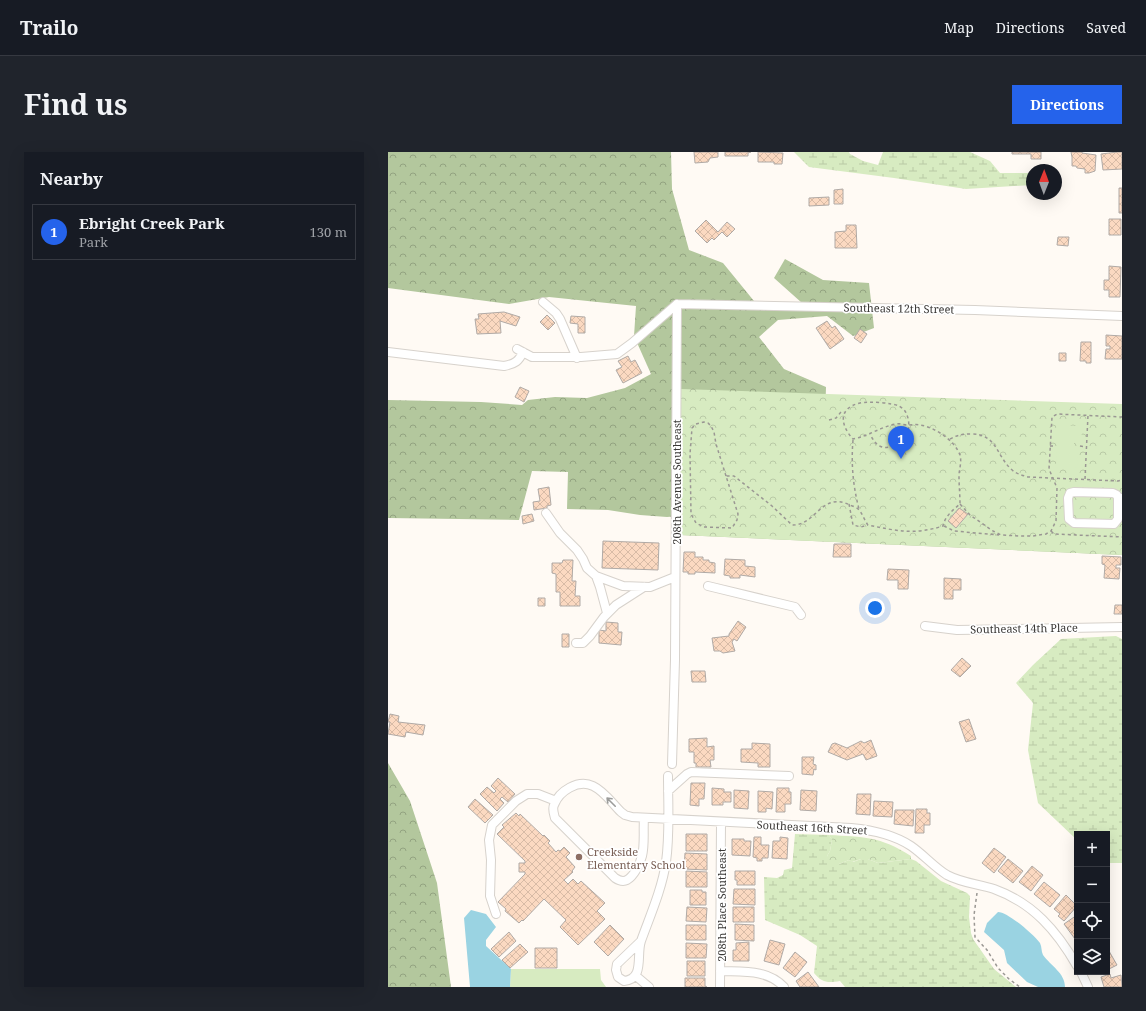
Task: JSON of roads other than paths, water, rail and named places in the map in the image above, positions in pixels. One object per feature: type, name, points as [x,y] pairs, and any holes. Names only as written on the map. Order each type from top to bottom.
[{"type":"street","points":[[543,302],[556,313],[560,319],[577,358]]},
{"type":"street","points":[[388,352],[504,366],[515,363],[520,358],[520,350],[532,357],[577,358],[617,354],[677,304]]},
{"type":"street","name":"Southeast 12th Street","points":[[677,304],[975,310],[1122,316]]},
{"type":"street","name":"208th Avenue Southeast","points":[[672,764],[675,660],[677,304]]},
{"type":"street","points":[[1070,493],[1113,493],[1120,498],[1118,519],[1114,524],[1074,523],[1068,519],[1068,498],[1070,493]]},
{"type":"street","points":[[546,513],[560,533],[577,550],[587,568],[596,576],[623,586],[644,587],[650,587],[675,577]]},
{"type":"street","points":[[596,576],[607,613]]},
{"type":"street","points":[[708,586],[795,607],[801,615]]},
{"type":"street","points":[[576,643],[583,643],[616,604],[644,587]]},
{"type":"street","name":"Southeast 14th Place","points":[[925,626],[956,630],[1122,627]]},
{"type":"street","points":[[668,791],[691,772],[789,776]]},
{"type":"street","points":[[640,942],[618,964],[616,970],[618,977],[624,981],[630,981],[636,976],[639,966],[640,942],[660,886],[666,863],[668,839],[668,776]]},
{"type":"street","name":"Southeast 16th Street","points":[[556,801],[566,790],[574,786],[584,784],[591,785],[598,789],[625,815],[644,818],[851,828],[880,832],[912,846],[937,868],[948,875],[1010,895],[1029,907],[1052,931],[1074,962]]},
{"type":"street","points":[[496,914],[490,896],[491,860],[489,840],[492,825],[516,801],[527,794],[538,794],[556,801],[553,810],[555,818],[614,878],[621,881],[626,880],[633,874],[640,864],[643,855],[644,818]]},
{"type":"street","name":"208th Place Southeast","points":[[720,987],[721,822]]},
{"type":"street","points":[[720,971],[764,974],[771,977],[784,987]]},
{"type":"street","points":[[1082,975],[1088,987]]},
{"type":"street","points":[[636,976],[649,987]]},
{"type":"water","points":[[471,910],[486,914],[496,927],[486,940],[486,946],[511,969],[510,987],[470,987],[464,918]]},
{"type":"water","points":[[998,912],[1014,920],[1037,939],[1041,944],[1043,955],[1063,978],[1065,987],[1038,987],[1027,982],[1007,963],[1004,950],[984,932],[987,923]]},
{"type":"place","name":"Ebright Creek Park","points":[[901,459]]},
{"type":"place","name":"Creekside Elementary School","points":[[579,857]]}]
